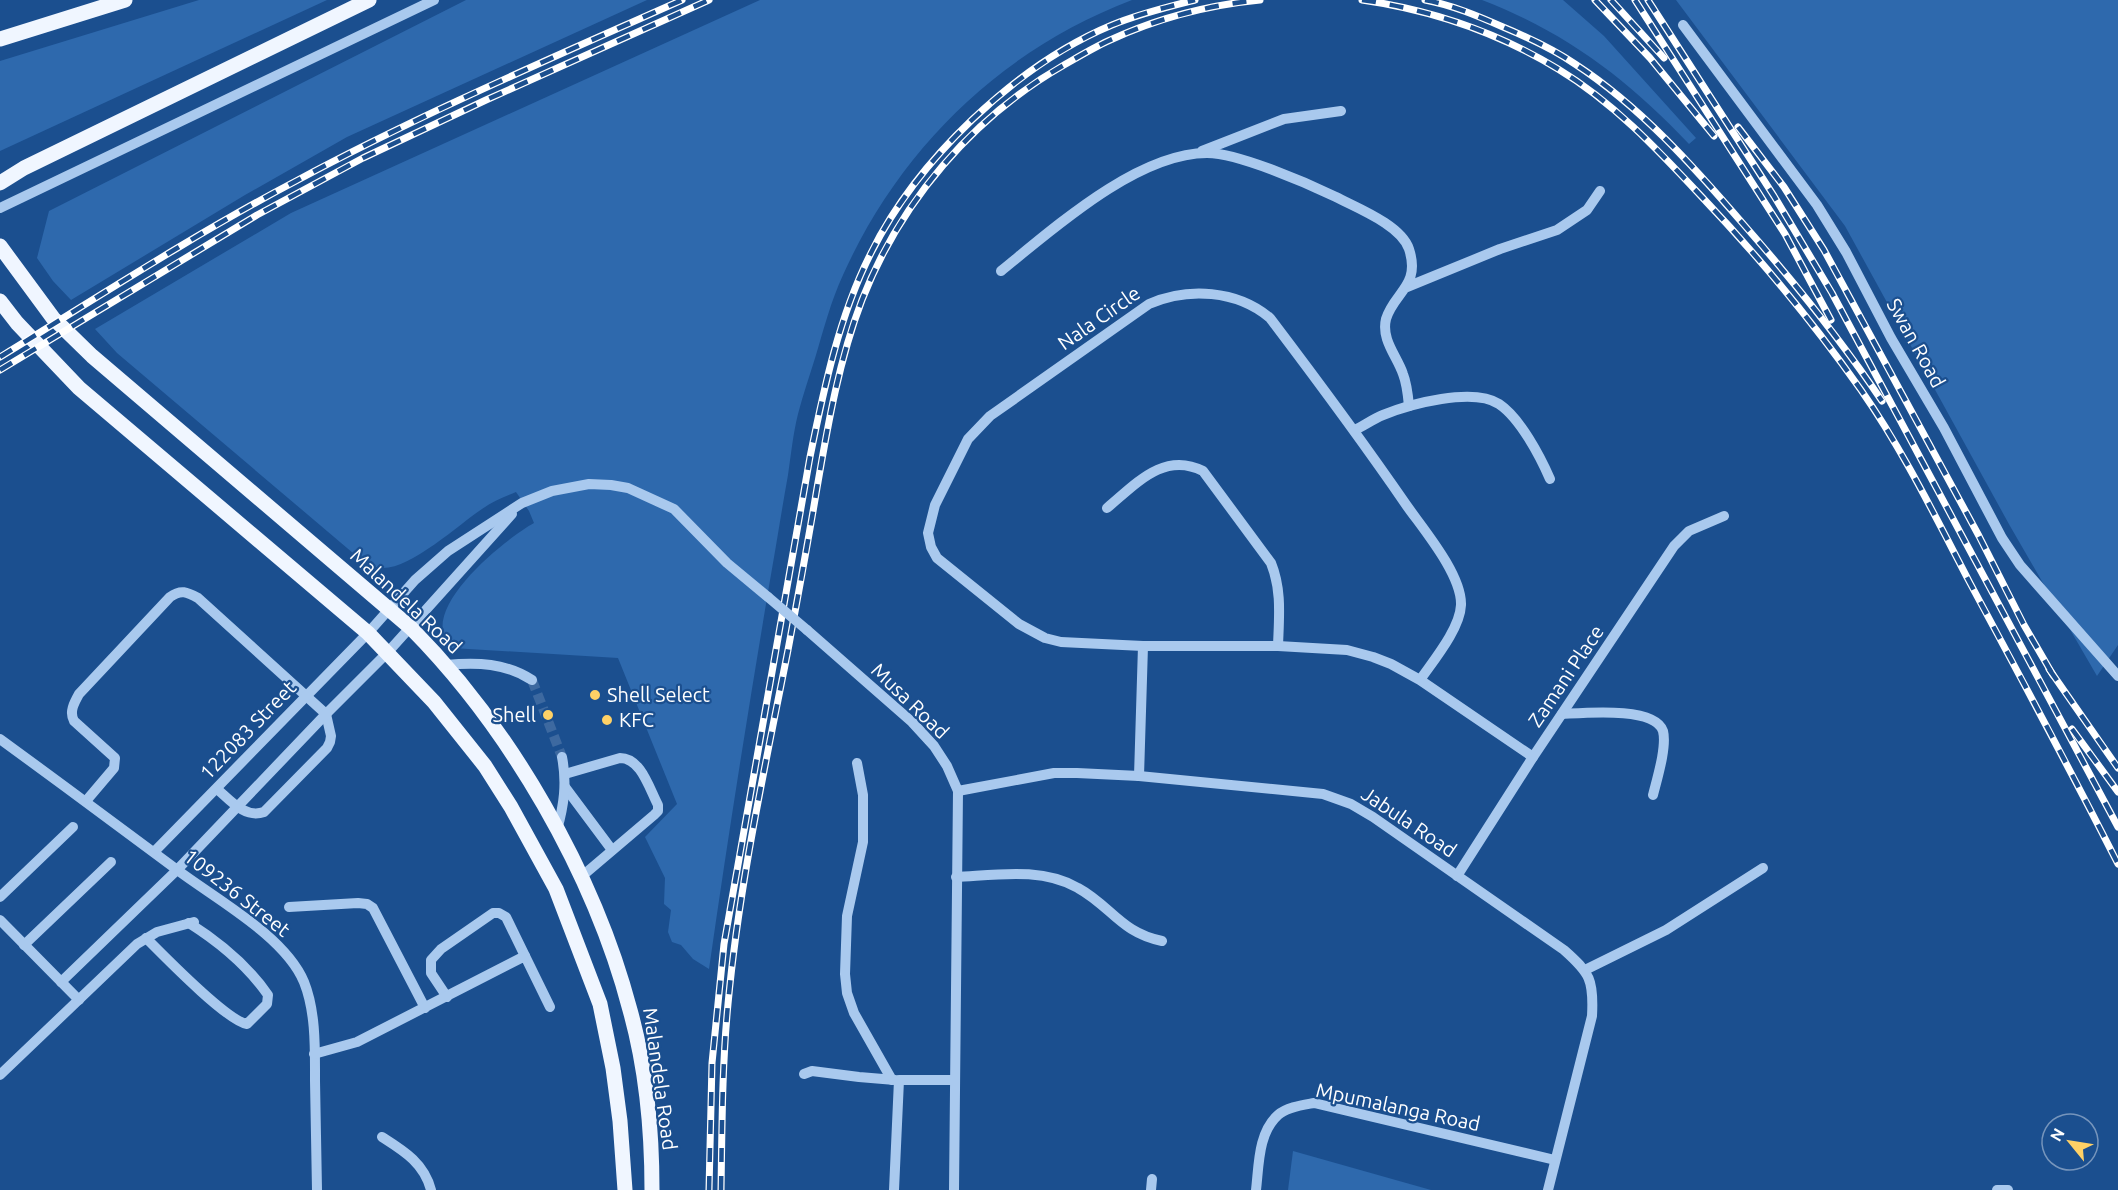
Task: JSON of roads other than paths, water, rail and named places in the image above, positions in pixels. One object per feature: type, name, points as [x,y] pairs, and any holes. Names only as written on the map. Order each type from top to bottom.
[{"type":"main road","points":[[0,39],[125,0]]},
{"type":"main road","points":[[0,183],[24,168],[369,0]]},
{"type":"main road","name":"Malandela Road","points":[[0,246],[53,318],[92,356],[411,628],[447,665],[498,731],[532,784],[557,831],[581,877],[610,944],[631,1011],[648,1114],[652,1190]]},
{"type":"main road","points":[[0,300],[17,323],[79,388],[388,652],[434,702],[484,766],[512,807],[555,889],[600,1004],[613,1068],[625,1190]]},
{"type":"street","points":[[0,208],[434,0]]},
{"type":"street","name":"Swan Road","points":[[1683,25],[1817,205],[1846,252],[1891,338],[1944,428],[2002,538],[2020,565],[2118,676]]},
{"type":"street","points":[[1000,271],[1082,206],[1157,164],[1194,154],[1284,119],[1341,111]]},
{"type":"street","points":[[1194,154],[1224,155],[1317,188],[1381,221],[1404,239],[1409,248],[1411,268],[1407,286],[1386,319],[1385,331],[1388,344],[1405,377],[1410,406]]},
{"type":"street","points":[[1407,286],[1500,249],[1557,230],[1587,210],[1600,190]]},
{"type":"street","name":"Nala Circle","points":[[1420,681],[1453,630],[1461,605],[1454,579],[1436,548],[1355,430],[1270,318],[1257,307],[1240,299],[1184,294],[1167,296],[1149,304],[990,416],[974,432],[962,451],[935,505],[928,533],[931,547],[937,558],[1019,624],[1045,639],[1061,642],[1143,646],[1278,646],[1347,650],[1391,664],[1533,757]]},
{"type":"street","points":[[1355,430],[1376,418],[1410,406],[1467,396],[1497,402],[1506,409],[1539,452],[1550,479]]},
{"type":"street","points":[[1107,508],[1138,483],[1168,465],[1179,463],[1192,465],[1203,471],[1271,562],[1279,592],[1278,646]]},
{"type":"street","name":"Musa Road","points":[[368,633],[415,580],[448,551],[522,503],[552,491],[589,484],[611,485],[628,488],[674,509],[727,563],[912,722],[934,746],[947,766],[958,790],[954,1190]]},
{"type":"street","name":"Musa Road","points":[[388,652],[522,503]]},
{"type":"street","name":"Zamani Place","points":[[1457,876],[1533,757],[1674,546],[1689,531],[1724,516]]},
{"type":"street","points":[[86,801],[114,768],[115,758],[74,721],[72,717],[74,702],[176,592],[184,591],[198,598],[307,696],[326,714],[330,728],[330,742],[320,756],[264,812],[253,814],[237,806],[217,789]]},
{"type":"street","name":"122083 Street","points":[[154,852],[368,633]]},
{"type":"street","points":[[1139,776],[1143,646]]},
{"type":"street","points":[[62,982],[177,870],[388,652]]},
{"type":"street","points":[[447,665],[471,663],[505,667],[521,672],[532,680]]},
{"type":"street","points":[[1562,714],[1641,715],[1650,717],[1660,724],[1663,742],[1653,795]]},
{"type":"street","name":"109236 Street","points":[[0,739],[177,870],[220,899],[262,932],[295,964],[304,982],[311,1008],[317,1190]]},
{"type":"street","points":[[557,831],[565,798],[562,757]]},
{"type":"street","points":[[565,774],[620,758],[628,758],[640,770],[658,805],[658,811],[581,877]]},
{"type":"street","points":[[858,763],[863,795],[863,842],[847,916],[845,974],[847,993],[854,1013],[895,1080],[894,1190]]},
{"type":"street","name":"Jabula Road","points":[[958,790],[1054,773],[1139,776],[1323,794],[1351,804],[1373,817],[1564,950],[1585,970]]},
{"type":"street","points":[[565,787],[612,849]]},
{"type":"street","points":[[0,897],[73,827]]},
{"type":"street","points":[[24,945],[111,862]]},
{"type":"street","points":[[1548,1190],[1592,1016],[1592,987],[1585,970],[1666,930],[1763,868]]},
{"type":"street","points":[[956,877],[1023,874],[1042,875],[1062,880],[1080,888],[1139,935],[1162,941]]},
{"type":"street","points":[[289,908],[358,903],[374,908],[425,1008]]},
{"type":"street","points":[[447,997],[431,973],[431,960],[441,949],[493,913],[499,913],[506,917],[550,1007]]},
{"type":"street","points":[[0,920],[79,1000]]},
{"type":"street","points":[[0,1076],[130,950],[146,939],[157,932],[193,922],[244,967],[268,995],[267,1004],[247,1024],[239,1022],[209,999],[146,939]]},
{"type":"street","points":[[314,1054],[357,1042],[525,956]]},
{"type":"street","points":[[804,1074],[812,1071],[895,1080],[955,1080]]},
{"type":"street","name":"Mpumalanga Road","points":[[1257,1190],[1264,1132],[1279,1113],[1314,1103],[1555,1160]]},
{"type":"street","points":[[382,1137],[405,1152],[421,1167],[431,1190]]},
{"type":"street","points":[[1997,1190],[2008,1190]]},
{"type":"tunnel","points":[[532,680],[562,757]]},
{"type":"railway","points":[[0,357],[184,244],[343,156],[536,65],[682,0]]},
{"type":"railway","points":[[0,370],[257,215],[363,158],[709,0]]},
{"type":"railway","points":[[709,1190],[712,1063],[724,944],[810,457],[841,327],[860,277],[891,218],[915,184],[942,151],[1006,90],[1040,64],[1076,42],[1142,14],[1195,0]]},
{"type":"railway","points":[[721,1190],[726,1027],[746,871],[835,392],[854,323],[878,264],[897,229],[943,165],[970,136],[1031,86],[1097,47],[1144,26],[1201,9],[1260,0]]},
{"type":"railway","points":[[1362,0],[1414,10],[1463,24],[1511,44],[1558,69],[1597,96],[1634,127],[1743,242],[1824,339],[1891,436],[1932,509],[2118,864]]},
{"type":"railway","points":[[1425,0],[1465,11],[1558,53],[1622,99],[1666,139],[1726,204],[1834,334],[1882,401]]},
{"type":"railway","points":[[1595,0],[1650,58],[1714,136]]},
{"type":"railway","points":[[1611,0],[1664,58]]},
{"type":"railway","points":[[1635,0],[1785,234],[1831,320]]},
{"type":"railway","points":[[1648,0],[1774,196],[1832,293],[2118,827]]},
{"type":"railway","points":[[1738,127],[1784,187],[1824,250],[1979,536],[2024,625],[2053,675]]},
{"type":"railway","points":[[2049,669],[2118,768]]},
{"type":"railway","points":[[2072,729],[2118,792]]},
{"type":"place","name":"Shell Select","points":[[595,695]]},
{"type":"place","name":"Shell","points":[[548,715]]},
{"type":"place","name":"KFC","points":[[607,720]]}]
